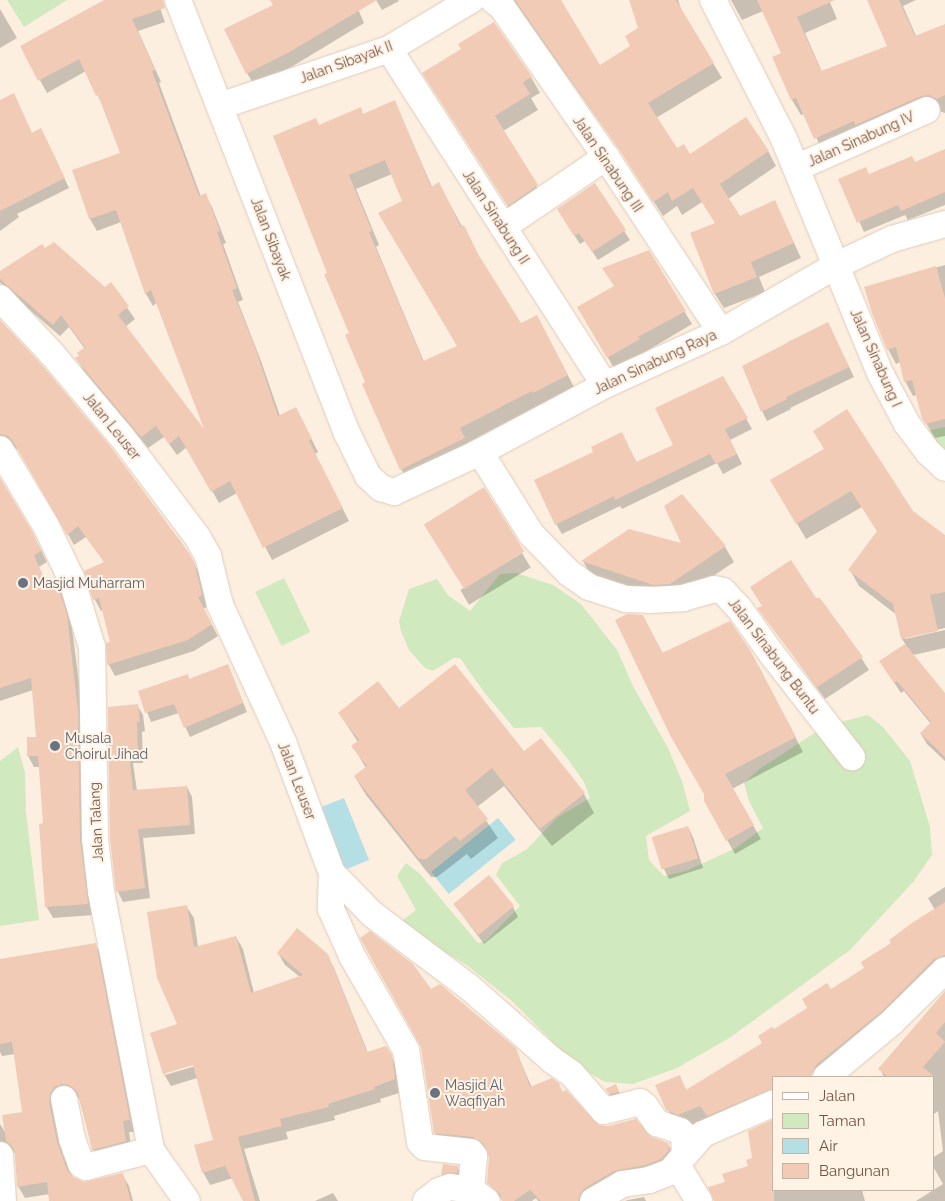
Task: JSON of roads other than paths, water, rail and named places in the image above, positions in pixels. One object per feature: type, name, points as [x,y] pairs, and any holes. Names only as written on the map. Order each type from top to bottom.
[{"type":"street","name":"Jalan Sinabung III","points":[[493,0],[502,7],[606,157],[721,332]]},
{"type":"street","name":"Jalan Sinabung IV","points":[[713,0],[746,61],[796,168],[837,265]]},
{"type":"street","name":"Jalan Sibayak II","points":[[220,106],[389,49],[468,1]]},
{"type":"street","name":"Jalan Sibayak","points":[[186,3],[220,106],[346,433],[368,476]]},
{"type":"street","name":"Jalan Sinabung II","points":[[389,49],[604,385]]},
{"type":"street","name":"Jalan Sinabung IV","points":[[796,168],[926,110]]},
{"type":"street","points":[[503,227],[606,157]]},
{"type":"street","name":"Jalan Sinabung Raya","points":[[368,476],[381,488],[394,492],[480,452],[604,385],[721,332],[837,265],[892,239],[945,224]]},
{"type":"street","name":"Jalan Sinabung I","points":[[837,265],[881,375],[895,403],[907,424],[928,452],[945,468]]},
{"type":"street","name":"Jalan Leuser","points":[[0,298],[92,401],[198,538],[208,556],[220,605],[283,742],[332,873],[372,914],[469,987],[552,1060],[572,1074],[604,1111],[640,1102],[657,1123],[680,1131],[684,1135],[681,1160]]},
{"type":"street","name":"Jalan Talang","points":[[0,449],[46,526],[72,578],[92,647],[95,839],[101,892],[151,1150],[187,1201]]},
{"type":"street","name":"Jalan Sinabung Buntu","points":[[480,452],[531,534],[569,573],[589,587],[634,600],[683,598],[714,588],[723,590],[739,608],[771,653],[852,757]]},
{"type":"street","points":[[332,873],[331,909],[352,956],[406,1050],[420,1142],[425,1147],[471,1152],[474,1156],[479,1195],[450,1187],[439,1191],[426,1201]]},
{"type":"street","points":[[827,1076],[892,1022],[945,970]]},
{"type":"street","points":[[64,1098],[72,1139],[81,1164],[86,1167],[151,1150]]},
{"type":"street","points":[[593,1201],[622,1184],[661,1176],[681,1160],[703,1134],[772,1105]]},
{"type":"street","points":[[0,1155],[3,1201]]},
{"type":"street","points":[[681,1160],[699,1201]]},
{"type":"water","points":[[344,798],[369,860],[339,872],[313,810]]},
{"type":"water","points":[[498,818],[516,840],[449,894],[431,872]]},
{"type":"place","name":"Masjid Muharram","points":[[23,583]]},
{"type":"place","name":"Musala Choirul Jihad","points":[[55,746]]},
{"type":"place","name":"Masjid Al Waqfiyah","points":[[435,1093]]}]
